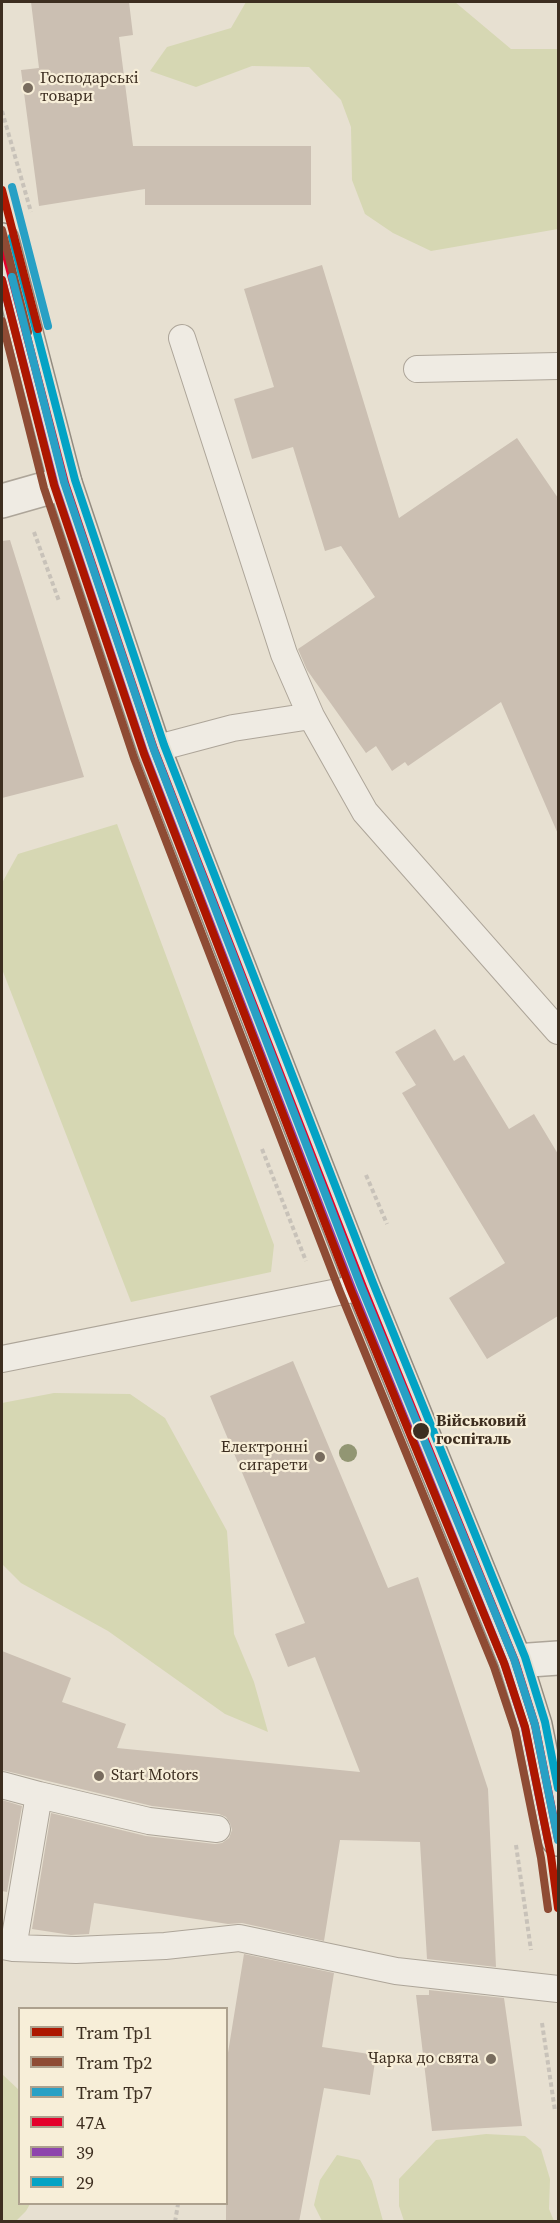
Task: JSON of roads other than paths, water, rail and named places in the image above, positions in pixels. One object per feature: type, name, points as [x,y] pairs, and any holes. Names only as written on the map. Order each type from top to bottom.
[{"type":"main road","points":[[2,240],[65,483],[154,749],[363,1287],[514,1661],[535,1725],[558,1839]]},
{"type":"street","points":[[2,501],[65,483]]},
{"type":"street","points":[[514,1661],[558,1658]]},
{"type":"lane","points":[[182,338],[284,654],[311,716],[365,812],[558,1031]]},
{"type":"lane","points":[[417,369],[558,366]]},
{"type":"lane","points":[[154,749],[233,728],[311,716]]},
{"type":"lane","points":[[2,1359],[363,1287]]},
{"type":"lane","points":[[2,1785],[149,1821],[217,1829]]},
{"type":"lane","points":[[39,1794],[7,1947],[76,1950],[165,1946],[238,1938],[396,1971],[547,1987]]},
{"type":"tram line","name":"Тр7","points":[[12,187],[48,326]]},
{"type":"tram line","name":"Тр1","points":[[2,190],[38,329]]},
{"type":"tram line","name":"Тр2","points":[[2,230],[28,332]]},
{"type":"tram line","name":"Тр7","points":[[12,277],[64,482],[154,750],[360,1284],[514,1659],[535,1725],[558,1840]]},
{"type":"tram line","name":"Тр1","points":[[2,280],[54,485],[144,754],[350,1288],[504,1663],[525,1727],[551,1856],[558,1908]]},
{"type":"tram line","name":"Тр2","points":[[2,321],[44,488],[134,758],[340,1292],[494,1667],[515,1730],[541,1858],[548,1909]]},
{"type":"place","name":"Господарські товари","points":[[28,88]]},
{"type":"place","name":"Військовий госпіталь","points":[[421,1431]]},
{"type":"place","name":"Електронні сигарети","points":[[320,1457]]},
{"type":"place","name":"Start Motors","points":[[99,1776]]},
{"type":"place","name":"Чарка до свята","points":[[491,2059]]}]
